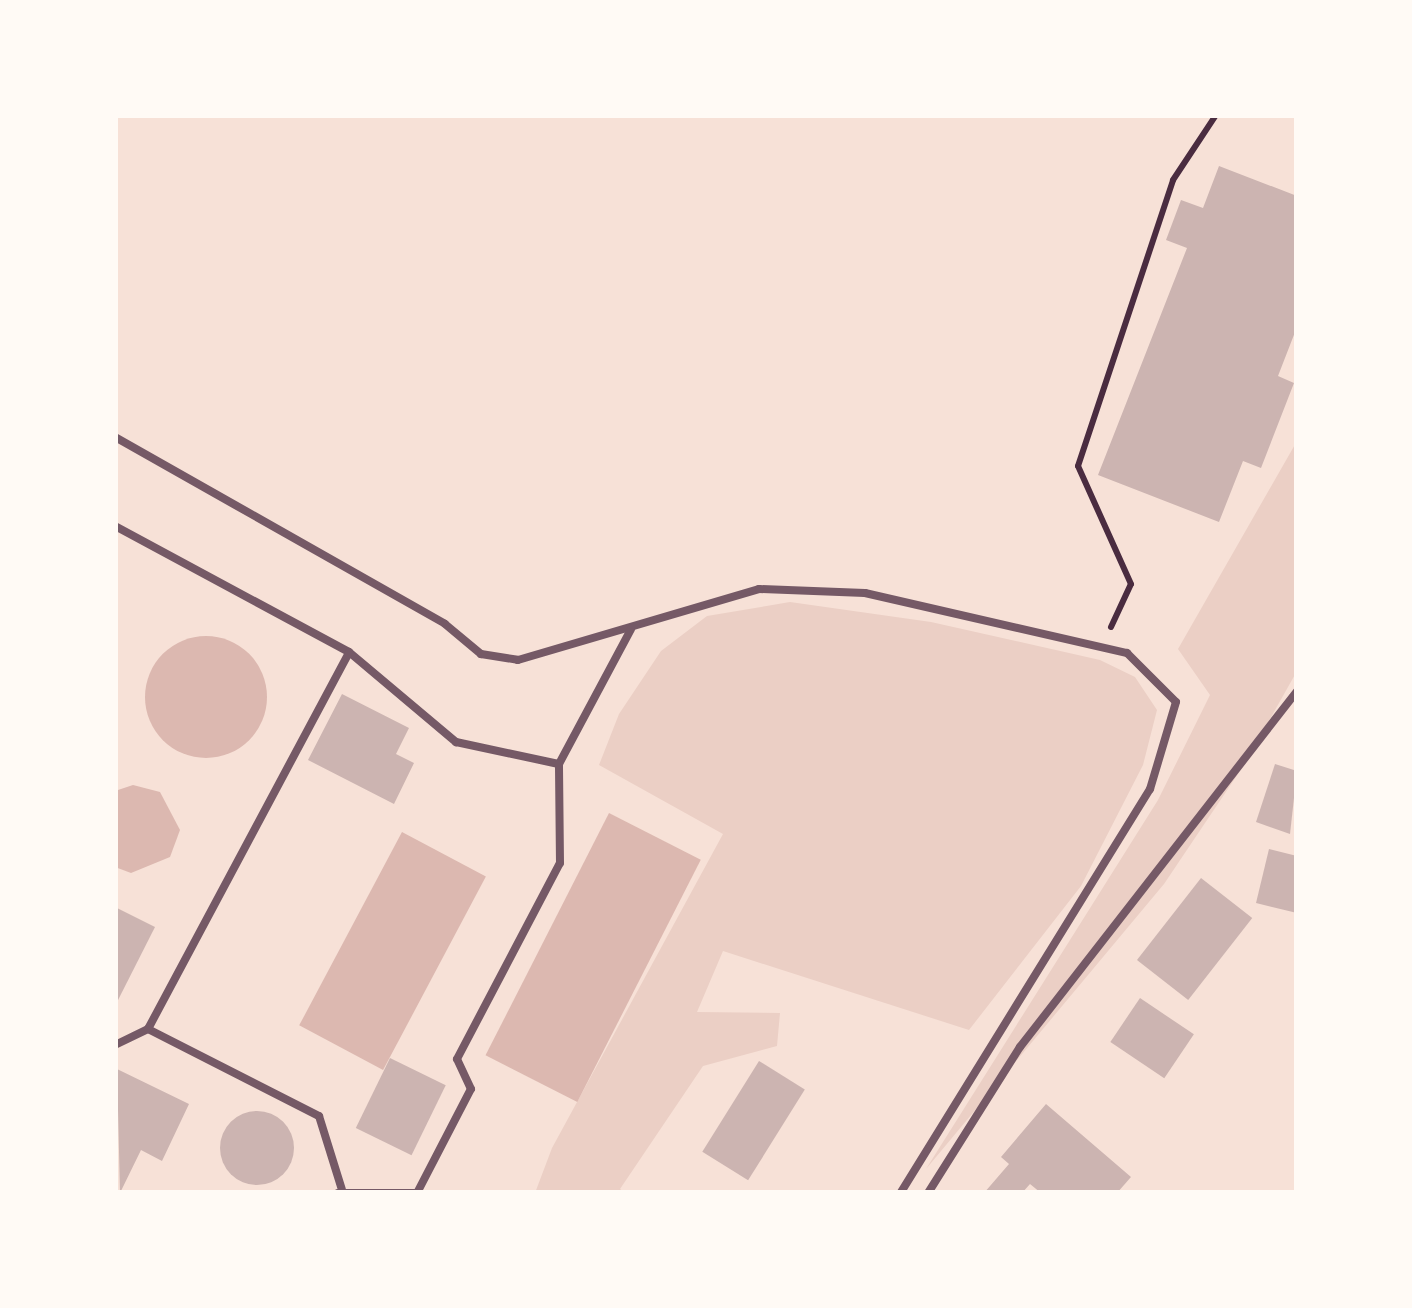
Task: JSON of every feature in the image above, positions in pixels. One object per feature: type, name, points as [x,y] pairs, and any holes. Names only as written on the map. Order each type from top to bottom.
[{"type":"lane","points":[[115,437],[445,624],[481,654],[518,660],[630,630],[758,589],[865,593],[1127,653],[1176,702],[1150,789],[900,1193]]},
{"type":"lane","points":[[115,526],[349,652],[456,742],[559,764]]},
{"type":"lane","points":[[148,1029],[319,1116],[340,1192],[417,1193],[471,1089],[457,1059],[560,864],[559,764],[630,630]]},
{"type":"lane","points":[[115,1045],[148,1029],[349,652]]},
{"type":"lane","points":[[928,1193],[1020,1048],[1297,691]]},
{"type":"path","points":[[1102,646],[1131,584],[1078,466],[1173,180],[1216,115]]},
{"type":"shaded area","points":[[1297,441],[1297,671],[1244,765],[1164,884],[926,1169],[1158,800],[1210,695],[1178,649]]},
{"type":"shaded area","points":[[790,602],[931,622],[1100,660],[1135,677],[1157,710],[1143,765],[1081,886],[969,1030],[723,951],[697,1012],[780,1013],[777,1046],[703,1066],[620,1189],[625,1193],[535,1193],[552,1148],[723,834],[599,765],[619,714],[661,651],[707,616]]},
{"type":"shaded area","points":[[206,636],[229,640],[249,654],[263,674],[267,697],[263,720],[249,740],[229,754],[206,758],[183,754],[163,740],[149,720],[145,697],[149,674],[163,654],[183,640]]},
{"type":"shaded area","points":[[133,785],[160,792],[180,830],[170,857],[131,873],[115,867],[115,791]]},
{"type":"shaded area","points":[[609,813],[701,860],[577,1102],[486,1055]]},
{"type":"shaded area","points":[[402,832],[486,877],[383,1070],[299,1025]]},
{"type":"building","points":[[1219,166],[1297,196],[1297,327],[1278,376],[1294,383],[1261,468],[1243,461],[1219,522],[1098,475],[1187,248],[1166,240],[1181,200],[1203,208]]},
{"type":"building","points":[[342,694],[409,728],[396,754],[414,763],[394,804],[308,760]]},
{"type":"building","points":[[1275,764],[1297,771],[1290,834],[1256,822]]},
{"type":"building","points":[[1269,849],[1297,856],[1297,913],[1256,903]]},
{"type":"building","points":[[1201,878],[1252,918],[1188,1000],[1137,960]]},
{"type":"building","points":[[115,907],[155,927],[115,1006]]},
{"type":"building","points":[[1140,998],[1194,1034],[1164,1078],[1110,1042]]},
{"type":"building","points":[[390,1058],[446,1085],[412,1155],[356,1128]]},
{"type":"building","points":[[759,1061],[805,1090],[748,1180],[702,1152]]},
{"type":"building","points":[[117,1069],[189,1104],[162,1161],[141,1150],[120,1193]]},
{"type":"building","points":[[1046,1104],[1131,1177],[1117,1193],[1041,1193],[1030,1184],[1022,1193],[984,1193],[1009,1164],[1001,1157]]},
{"type":"building","points":[[257,1111],[283,1122],[294,1148],[283,1174],[257,1185],[231,1174],[220,1148],[231,1122]]}]
